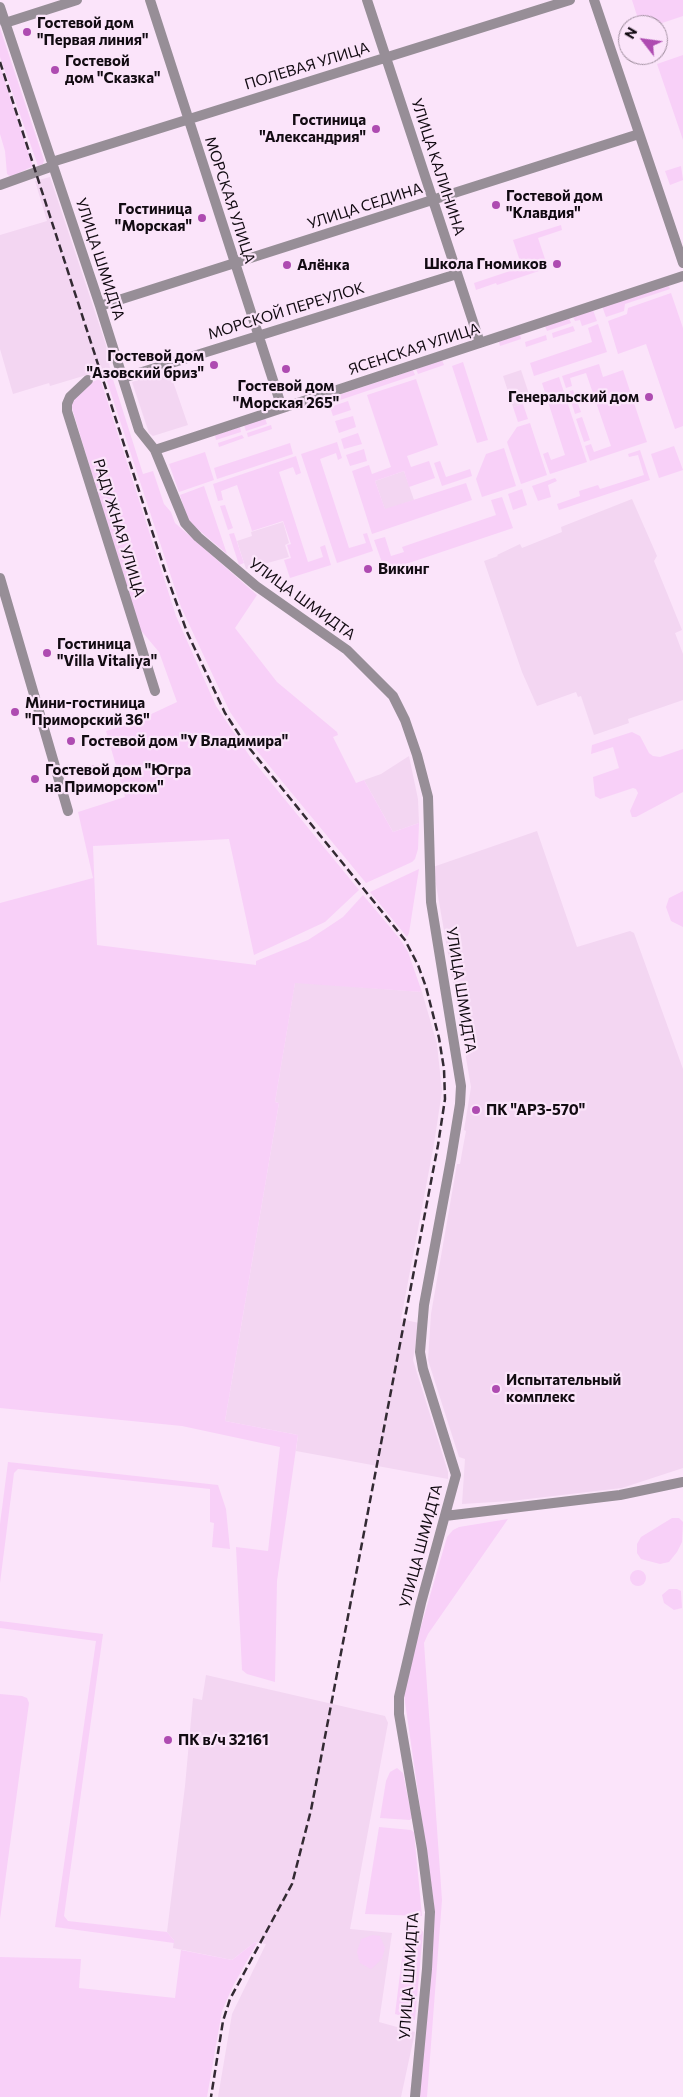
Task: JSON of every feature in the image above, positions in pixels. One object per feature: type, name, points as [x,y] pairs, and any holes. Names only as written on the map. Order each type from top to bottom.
[{"type":"street","points":[[5,22],[77,0]]},
{"type":"street","name":"МОРСКАЯ УЛИЦА","points":[[150,0],[282,408]]},
{"type":"street","name":"УЛИЦА КАЛИНИНА","points":[[366,0],[480,343]]},
{"type":"street","name":"ПОЛЕВАЯ УЛИЦА","points":[[4,183],[52,164],[189,119],[570,0]]},
{"type":"street","points":[[594,0],[683,263]]},
{"type":"street","name":"УЛИЦА ШМИДТА","points":[[0,7],[100,306],[139,430],[155,450],[180,512],[190,529],[256,586],[323,632],[367,669],[396,701],[417,755],[428,797],[431,902],[461,1086],[453,1148],[424,1305],[420,1345],[423,1369],[456,1476],[421,1603],[399,1697],[399,1714],[422,1849],[430,1912],[427,1969],[415,2097]]},
{"type":"street","name":"УЛИЦА СЕДИНА","points":[[100,306],[639,134]]},
{"type":"street","name":"МОРСКОЙ ПЕРЕУЛОК","points":[[123,378],[457,274]]},
{"type":"street","name":"ЯСЕНСКАЯ УЛИЦА","points":[[155,450],[683,276]]},
{"type":"street","name":"РАДУЖНАЯ УЛИЦА","points":[[88,380],[70,397],[67,411],[155,691]]},
{"type":"street","points":[[0,578],[68,811]]},
{"type":"street","points":[[445,1516],[620,1495],[683,1482]]},
{"type":"shaded area","points":[[632,0],[683,0],[683,16],[668,21],[668,15],[637,15]]},
{"type":"shaded area","points":[[0,28],[44,160],[43,164],[38,166],[0,57]]},
{"type":"shaded area","points":[[683,55],[683,140],[657,65],[668,65],[668,60]]},
{"type":"shaded area","points":[[0,67],[33,166],[11,177],[7,174],[5,151],[0,134]]},
{"type":"shaded area","points":[[681,166],[683,180],[670,185],[665,171]]},
{"type":"shaded area","points":[[50,177],[106,345],[110,368],[50,386],[49,383],[13,394],[0,349],[0,235],[47,221],[35,181]]},
{"type":"shaded area","points":[[561,225],[562,230],[538,238],[548,268],[476,290],[474,283],[522,267],[513,240]]},
{"type":"shaded area","points":[[668,284],[670,289],[625,304],[624,311],[606,317],[602,306]]},
{"type":"shaded area","points":[[671,293],[683,328],[683,426],[675,429],[646,344],[618,354],[608,321],[627,314],[628,308]]},
{"type":"shaded area","points":[[593,310],[597,321],[582,326],[580,320],[575,321],[573,317]]},
{"type":"shaded area","points":[[569,318],[571,323],[547,331],[545,326]]},
{"type":"shaded area","points":[[598,324],[607,352],[534,376],[530,363],[592,342],[588,328]]},
{"type":"shaded area","points":[[573,326],[575,331],[553,338],[552,333]]},
{"type":"shaded area","points":[[520,334],[521,339],[500,346],[499,342]]},
{"type":"shaded area","points":[[546,335],[547,340],[526,347],[525,342]]},
{"type":"shaded area","points":[[442,360],[444,365],[418,374],[416,369]]},
{"type":"shaded area","points":[[463,362],[488,440],[477,443],[452,366]]},
{"type":"shaded area","points":[[599,364],[603,377],[623,370],[647,442],[590,461],[585,446],[591,444],[594,452],[611,446],[586,373],[570,378],[572,386],[566,388],[562,376]]},
{"type":"shaded area","points":[[169,370],[188,425],[153,436],[149,433],[132,382]]},
{"type":"shaded area","points":[[413,370],[415,375],[328,404],[327,399]]},
{"type":"shaded area","points":[[521,370],[529,394],[523,404],[513,407],[503,376]]},
{"type":"shaded area","points":[[111,373],[143,474],[153,471],[164,504],[171,512],[175,523],[257,595],[235,628],[277,682],[337,732],[338,735],[333,737],[356,783],[364,780],[393,832],[419,823],[418,849],[412,862],[366,883],[257,751],[230,712],[181,607],[106,378]]},
{"type":"shaded area","points":[[559,377],[587,462],[550,474],[543,454],[548,452],[551,460],[565,455],[542,383]]},
{"type":"shaded area","points":[[99,379],[176,616],[216,706],[251,758],[359,890],[325,922],[254,955],[229,839],[93,846],[97,945],[256,965],[256,961],[308,940],[325,929],[343,917],[363,895],[400,939],[408,952],[422,992],[295,983],[275,1102],[279,1103],[225,1421],[298,1435],[277,1581],[275,1682],[247,1674],[242,1670],[236,1547],[268,1551],[280,1447],[182,1426],[0,1408],[0,903],[93,878],[78,812],[125,797],[106,731],[132,723],[177,702],[159,652],[138,627],[72,408],[72,402],[88,384]]},
{"type":"shaded area","points":[[416,379],[438,445],[407,456],[411,467],[429,461],[435,478],[409,487],[404,471],[375,481],[385,509],[466,483],[472,500],[372,534],[352,471],[369,465],[372,474],[391,467],[367,395]]},
{"type":"shaded area","points":[[573,390],[581,412],[575,414],[568,392]]},
{"type":"shaded area","points":[[348,401],[351,410],[333,416],[330,407]]},
{"type":"shaded area","points":[[523,404],[528,419],[518,422],[513,407]]},
{"type":"shaded area","points":[[353,416],[356,427],[339,433],[335,421]]},
{"type":"shaded area","points":[[582,417],[590,440],[584,442],[576,419]]},
{"type":"shaded area","points":[[265,418],[267,424],[246,431],[244,425]]},
{"type":"shaded area","points":[[530,423],[547,475],[521,484],[507,442],[517,427]]},
{"type":"shaded area","points":[[271,425],[272,429],[248,437],[247,433]]},
{"type":"shaded area","points":[[240,427],[241,432],[216,440],[215,435]]},
{"type":"shaded area","points":[[358,433],[362,444],[344,449],[341,439]]},
{"type":"shaded area","points":[[242,435],[244,438],[219,447],[218,443]]},
{"type":"shaded area","points":[[337,442],[342,458],[338,460],[336,453],[320,459],[349,548],[366,543],[363,534],[367,533],[373,551],[337,563],[301,454]]},
{"type":"shaded area","points":[[290,443],[293,454],[217,479],[214,468]]},
{"type":"shaded area","points":[[674,446],[683,470],[659,478],[651,454]]},
{"type":"shaded area","points":[[504,448],[516,486],[482,497],[476,479],[486,454]]},
{"type":"shaded area","points":[[364,449],[367,461],[350,466],[346,455]]},
{"type":"shaded area","points":[[640,450],[650,480],[559,510],[557,504],[580,496],[579,491],[598,485],[600,489],[644,475],[638,455],[629,457],[628,454]]},
{"type":"shaded area","points":[[205,452],[214,480],[179,492],[169,464]]},
{"type":"shaded area","points":[[296,456],[301,473],[296,475],[293,467],[279,472],[308,562],[323,557],[320,547],[325,545],[331,565],[290,578],[284,560],[291,558],[287,545],[291,544],[283,521],[252,531],[237,485],[221,491],[223,500],[218,501],[213,484]]},
{"type":"shaded area","points":[[440,461],[446,477],[470,469],[472,476],[442,486],[434,463]]},
{"type":"shaded area","points":[[404,471],[414,500],[385,510],[375,481]]},
{"type":"shaded area","points":[[555,478],[557,481],[548,485],[551,497],[538,501],[532,486]]},
{"type":"shaded area","points":[[204,486],[227,554],[188,521],[180,495]]},
{"type":"shaded area","points":[[522,489],[527,505],[513,510],[508,494]]},
{"type":"shaded area","points":[[502,497],[513,528],[385,571],[374,540],[385,537],[391,556],[404,552],[402,547],[496,515],[491,500]]},
{"type":"shaded area","points":[[632,499],[657,556],[654,561],[682,630],[675,633],[683,654],[683,700],[628,719],[629,723],[594,735],[581,696],[578,697],[576,692],[537,706],[522,672],[484,561],[520,544],[522,548],[562,532],[561,527]]},
{"type":"shaded area","points":[[225,505],[233,528],[228,530],[220,506]]},
{"type":"shaded area","points":[[283,522],[289,543],[285,545],[289,557],[246,569],[237,541],[252,536],[251,532]]},
{"type":"shaded area","points":[[234,533],[244,563],[239,565],[229,534]]},
{"type":"shaded area","points":[[632,732],[640,736],[649,753],[653,756],[660,757],[683,749],[683,792],[636,817],[632,817],[630,811],[638,793],[636,789],[633,788],[600,799],[595,796],[593,777],[619,768],[613,747],[591,754],[592,745]]},
{"type":"shaded area","points":[[409,756],[418,799],[419,823],[393,832],[364,780],[381,774]]},
{"type":"shaded area","points":[[94,765],[97,773],[82,777],[80,770]]},
{"type":"shaded area","points":[[537,831],[577,947],[630,931],[634,933],[683,1069],[683,1468],[622,1488],[511,1501],[462,1504],[465,1459],[459,1457],[428,1360],[431,1314],[457,1164],[460,1164],[466,1131],[464,1130],[471,1087],[433,867]]},
{"type":"shaded area","points":[[419,869],[409,933],[407,937],[370,892]]},
{"type":"shaded area","points":[[683,891],[683,927],[671,921],[666,907],[669,898]]},
{"type":"shaded area","points":[[295,982],[422,992],[437,1044],[442,1091],[434,1144],[401,1319],[419,1323],[413,1360],[448,1472],[448,1479],[296,1451],[298,1435],[225,1421],[279,1103],[275,1102]]},
{"type":"shaded area","points":[[8,1462],[218,1485],[226,1509],[230,1549],[212,1547],[214,1523],[210,1522],[210,1489],[18,1469],[14,1473],[0,1583],[0,1524]]},
{"type":"shaded area","points":[[672,1518],[679,1518],[683,1522],[682,1542],[677,1552],[669,1562],[660,1564],[641,1559],[637,1553],[637,1544],[641,1537]]},
{"type":"shaded area","points":[[508,1519],[428,1634],[424,1643],[442,1900],[427,2097],[419,2097],[434,1904],[404,1695],[409,1668],[447,1537],[453,1530],[459,1527]]},
{"type":"shaded area","points":[[638,1570],[646,1578],[638,1586],[630,1578]]},
{"type":"shaded area","points":[[669,1589],[681,1591],[682,1608],[674,1610],[664,1603],[662,1595]]},
{"type":"shaded area","points":[[0,1621],[103,1634],[64,1916],[68,1921],[167,1932],[174,1940],[174,1943],[55,1927],[96,1641],[0,1628]]},
{"type":"shaded area","points":[[206,1675],[385,1716],[388,1723],[350,1929],[392,1933],[379,2022],[415,2032],[401,2097],[218,2097],[232,2014],[266,1944],[255,1942],[232,1960],[173,1948],[174,1940],[167,1932],[185,1786],[193,1698],[202,1700]]},
{"type":"shaded area","points":[[0,1694],[22,1696],[27,1698],[29,1703],[0,1919]]},
{"type":"shaded area","points":[[397,1768],[403,1773],[412,1818],[410,1820],[380,1818],[386,1781],[390,1772]]},
{"type":"shaded area","points":[[379,1827],[411,1830],[414,1832],[422,1916],[365,1914]]},
{"type":"shaded area","points":[[406,1926],[418,1926],[423,1932],[415,2020],[395,2014]]},
{"type":"shaded area","points":[[373,1935],[380,1936],[385,1948],[382,1959],[371,1969],[360,1963],[357,1952],[361,1939]]},
{"type":"shaded area","points":[[255,1942],[257,1943],[233,1986],[222,2011],[207,2097],[0,2097],[0,1957],[81,1959],[79,1988],[175,1998],[181,1950],[232,1960]]},
{"type":"railway","points":[[0,62],[166,574],[187,632],[225,713],[242,739],[405,940],[418,965],[426,987],[439,1038],[444,1069],[445,1099],[438,1145],[311,1810],[292,1884],[230,1999],[223,2021],[211,2097]]},
{"type":"place","name":"Гостевой дом \"Первая линия\"","points":[[27,32]]},
{"type":"place","name":"Гостевой дом \"Сказка\"","points":[[55,70]]},
{"type":"place","name":"Гостиница \"Александрия\"","points":[[376,129]]},
{"type":"place","name":"Гостевой дом \"Клавдия\"","points":[[496,205]]},
{"type":"place","name":"Гостиница \"Морская\"","points":[[202,218]]},
{"type":"place","name":"Школа Гномиков","points":[[557,264]]},
{"type":"place","name":"Алёнка","points":[[287,265]]},
{"type":"place","name":"Гостевой дом \"Азовский бриз\"","points":[[214,365]]},
{"type":"place","name":"Гостевой дом \"Морская 265\"","points":[[286,369]]},
{"type":"place","name":"Генеральский дом","points":[[649,397]]},
{"type":"place","name":"Викинг","points":[[368,569]]},
{"type":"place","name":"Гостиница \"Villa Vitaliya\"","points":[[47,653]]},
{"type":"place","name":"Мини-гостиница \"Приморский 36\"","points":[[15,712]]},
{"type":"place","name":"Гостевой дом \"У Владимира\"","points":[[71,741]]},
{"type":"place","name":"Гостевой дом \"Югра на Приморском\"","points":[[35,779]]},
{"type":"place","name":"ПК \"АРЗ-570\"","points":[[476,1110]]},
{"type":"place","name":"Испытательный комплекс","points":[[496,1389]]},
{"type":"place","name":"ПК в/ч 32161","points":[[168,1740]]}]
